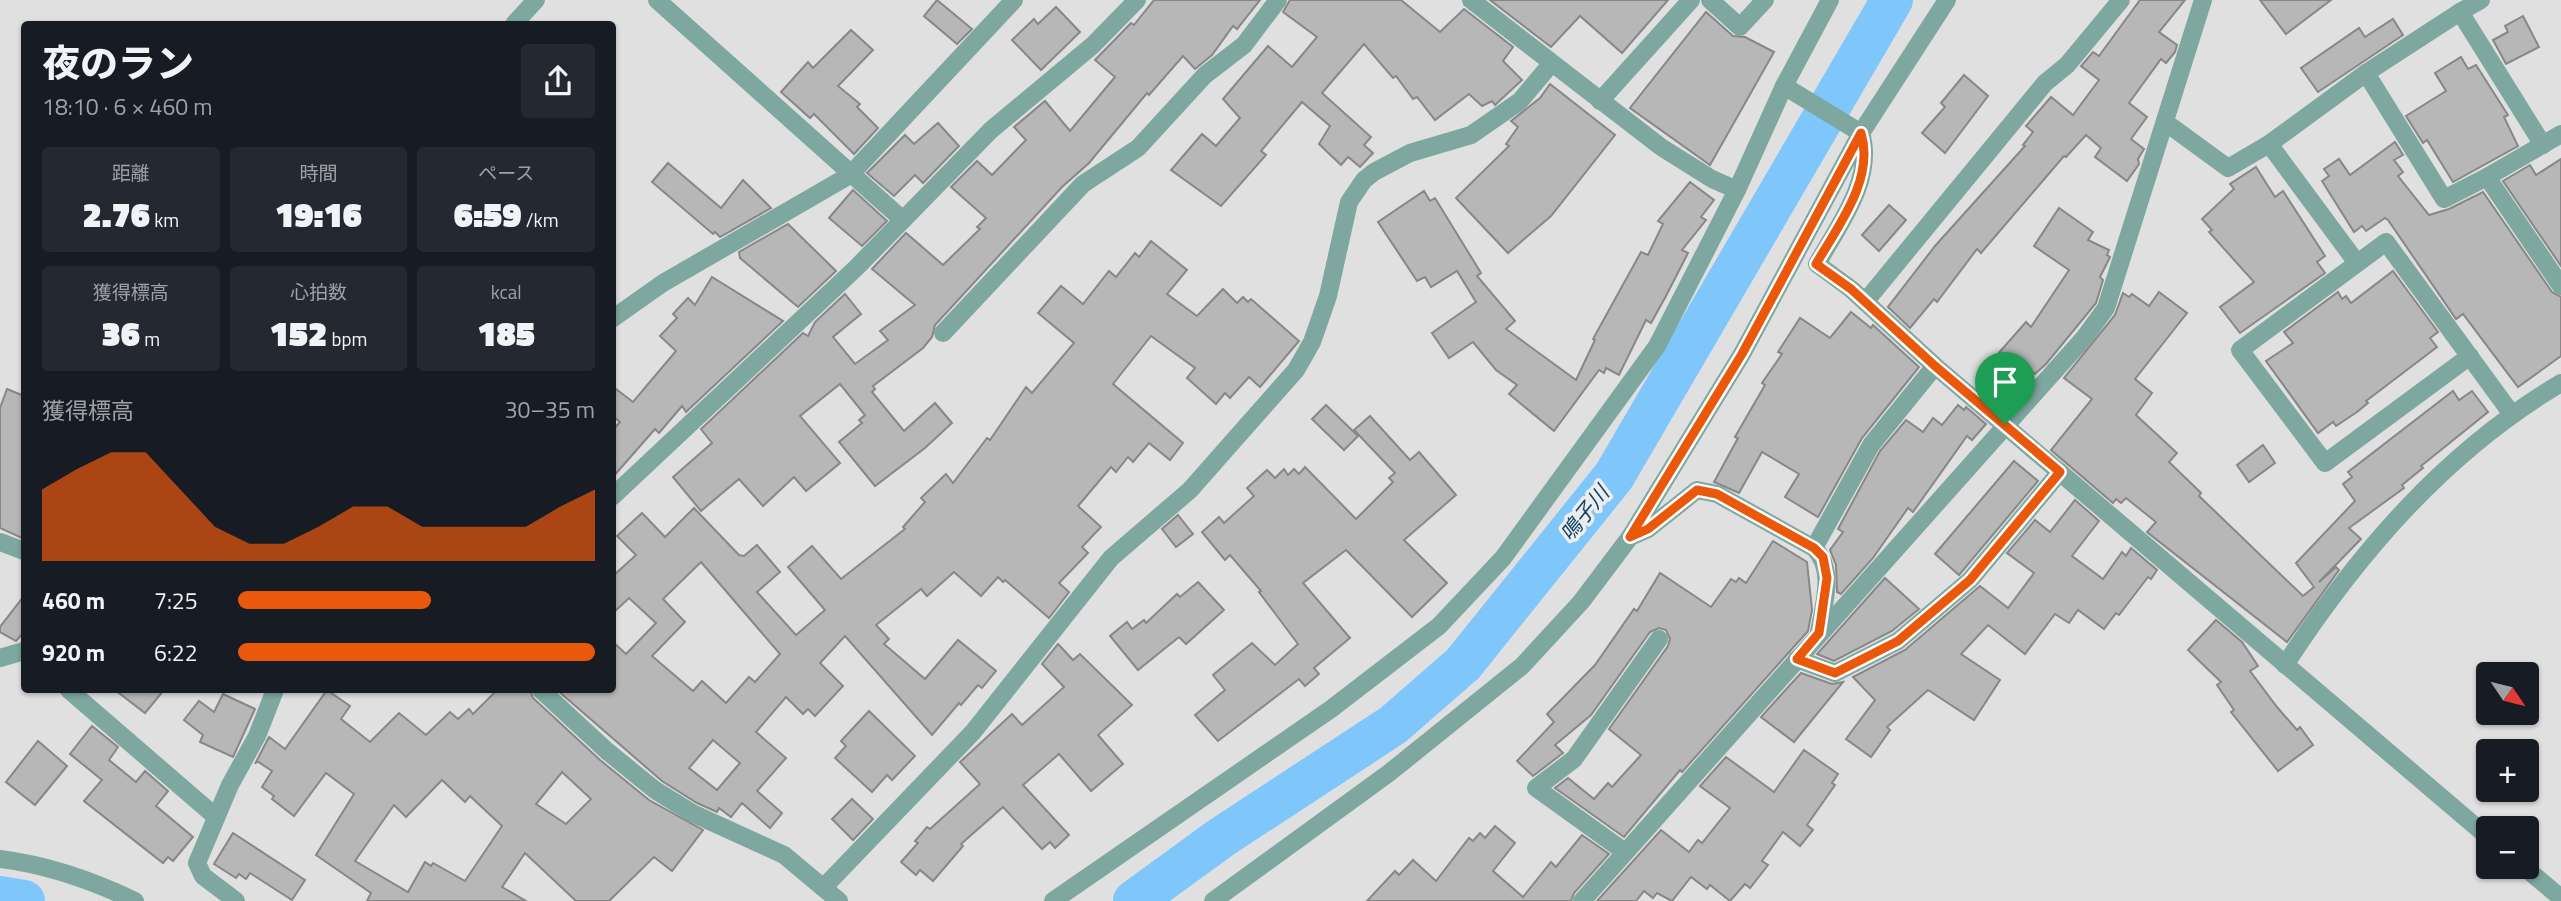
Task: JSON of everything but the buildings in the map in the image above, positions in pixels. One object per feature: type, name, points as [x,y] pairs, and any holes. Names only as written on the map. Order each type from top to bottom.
[{"type":"street","points":[[517,21],[536,0]]},
{"type":"street","points":[[657,0],[903,220]]},
{"type":"street","points":[[616,316],[663,283],[850,175],[1014,0]]},
{"type":"street","points":[[616,493],[903,220],[991,130],[1093,45],[1137,0]]},
{"type":"street","points":[[943,333],[1083,184],[1138,148],[1205,75],[1244,45],[1278,0]]},
{"type":"street","points":[[1471,0],[1661,147],[1712,179],[1737,190]]},
{"type":"street","points":[[1600,101],[1691,0]]},
{"type":"street","points":[[1710,0],[1740,27],[1765,0]]},
{"type":"street","points":[[1813,29],[1817,0]]},
{"type":"street","points":[[1053,901],[1331,709],[1439,626],[1503,558],[1657,346],[1789,88],[1813,29],[1830,0]]},
{"type":"street","points":[[1213,901],[1388,773],[1521,666],[1581,602],[1630,537],[1742,354],[1857,130],[1947,0]]},
{"type":"street","points":[[1864,302],[2045,83],[2067,65],[2121,0]]},
{"type":"street","points":[[1582,901],[2084,338],[2106,308],[2203,0]]},
{"type":"street","points":[[2165,122],[2228,168],[2269,144],[2366,73],[2481,0]]},
{"type":"street","points":[[2460,12],[2543,145]]},
{"type":"street","points":[[824,887],[973,732],[1111,558],[1190,490],[1296,370],[1312,342],[1328,296],[1349,202],[1364,180],[1409,153],[1471,135],[1520,101],[1551,64]]},
{"type":"street","points":[[2366,73],[2444,199],[2561,134]]},
{"type":"street","points":[[1789,88],[1857,130],[1865,148],[1864,169],[1850,204],[1816,264],[1864,302],[1935,366],[2286,665],[2389,749],[2476,826]]},
{"type":"street","points":[[2269,144],[2357,263]]},
{"type":"street","points":[[2487,177],[2561,286]]},
{"type":"street","points":[[2470,356],[2325,463],[2240,351],[2386,243],[2470,356],[2511,413]]},
{"type":"street","points":[[1814,548],[1871,445],[1935,366]]},
{"type":"street","points":[[2286,665],[2377,537],[2431,483],[2511,413],[2561,383]]},
{"type":"street","points":[[1797,659],[1835,673],[1898,641],[1970,580],[2060,472]]},
{"type":"street","points":[[1630,537],[1648,529],[1697,490],[1717,494],[1814,548],[1823,557],[1827,578],[1819,633]]},
{"type":"street","points":[[0,542],[21,550]]},
{"type":"street","points":[[1625,852],[1536,788],[1574,759],[1660,639]]},
{"type":"street","points":[[0,658],[21,652]]},
{"type":"street","points":[[72,693],[216,817]]},
{"type":"street","points":[[236,901],[203,876],[197,863],[216,817],[257,736],[274,693]]},
{"type":"street","points":[[544,693],[607,751],[655,790],[692,813],[784,855],[839,901]]},
{"type":"street","points":[[0,859],[33,863],[93,881],[135,901]]},
{"type":"street","points":[[2538,879],[2561,898]]},
{"type":"waterway","name":"鳴子川","points":[[1134,901],[1222,837],[1393,725],[1463,664],[1614,476],[1892,0]]},
{"type":"waterway","name":"鳴子川","points":[[0,897],[24,901]]},
{"type":"route","points":[[1861,133],[1865,148],[1864,169],[1850,204],[1816,264],[1851,289],[1935,366],[2005,424],[2060,472],[1970,580],[1898,641],[1835,673],[1797,659],[1819,633],[1827,578],[1823,557],[1814,548],[1717,494],[1697,490],[1648,529],[1630,537],[1742,354],[1861,133]]}]
